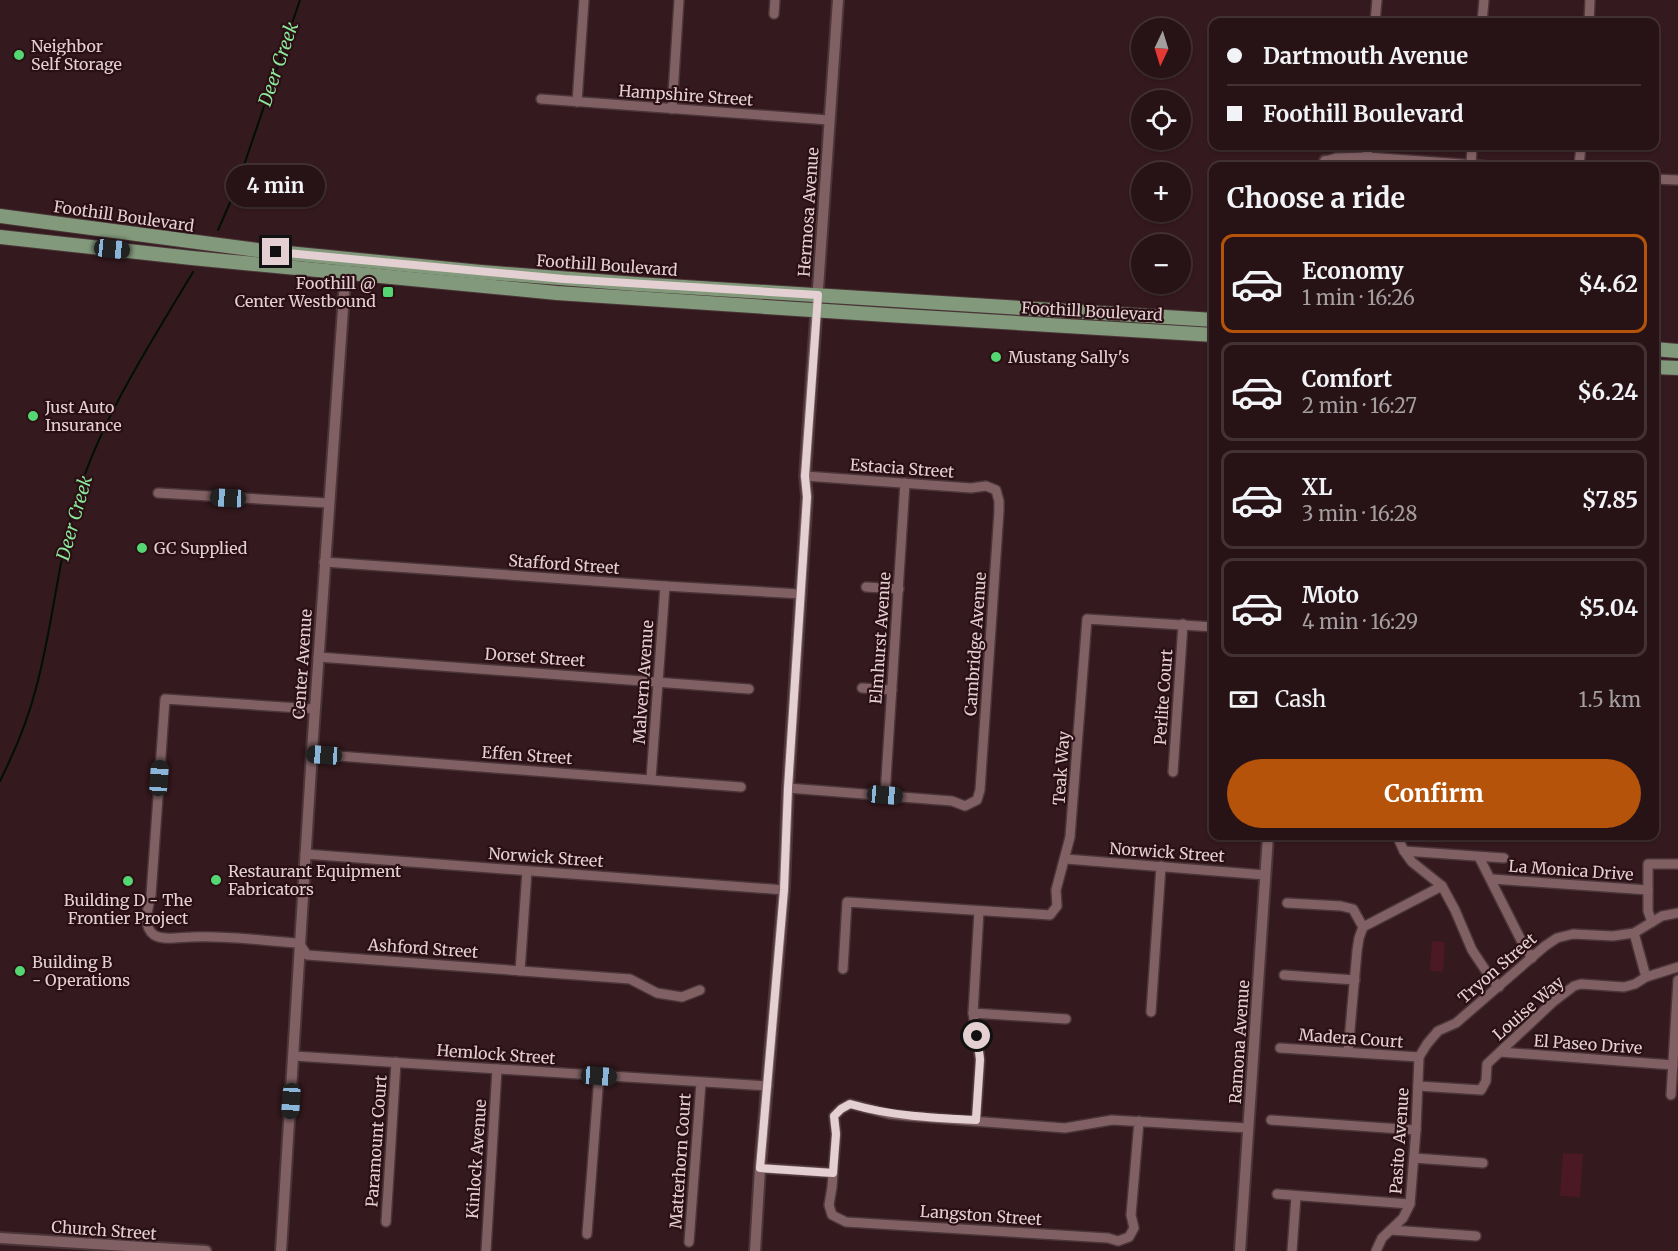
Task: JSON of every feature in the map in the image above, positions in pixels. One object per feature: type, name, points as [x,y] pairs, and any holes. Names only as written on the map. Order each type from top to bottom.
[{"type":"main road","name":"Foothill Boulevard","points":[[0,216],[257,250],[346,266],[557,293],[1209,335]]},
{"type":"main road","name":"Foothill Boulevard","points":[[0,237],[346,266],[1209,320]]},
{"type":"main road","points":[[1659,349],[1678,351]]},
{"type":"main road","points":[[1659,367],[1678,368]]},
{"type":"street","points":[[577,102],[584,0]]},
{"type":"street","points":[[672,109],[679,0]]},
{"type":"street","points":[[774,14],[775,0]]},
{"type":"street","name":"Hermosa Avenue","points":[[754,1251],[784,890],[788,788],[807,497],[805,476],[838,0]]},
{"type":"street","points":[[1375,18],[1377,0]]},
{"type":"street","points":[[1482,18],[1484,0]]},
{"type":"street","points":[[1588,18],[1590,0]]},
{"type":"street","name":"Hampshire Street","points":[[541,99],[829,120]]},
{"type":"street","points":[[1367,158],[1368,150]]},
{"type":"street","points":[[1328,162],[1336,158],[1426,162]]},
{"type":"street","points":[[1659,179],[1678,180]]},
{"type":"street","name":"Center Avenue","points":[[281,1251],[314,709],[346,266]]},
{"type":"street","name":"Estacia Street","points":[[805,476],[971,488],[986,486],[996,490]]},
{"type":"street","name":"Elmhurst Avenue","points":[[885,795],[905,483]]},
{"type":"street","name":"Cambridge Avenue","points":[[885,795],[952,801],[965,806],[977,800],[980,790],[999,512],[996,490]]},
{"type":"street","points":[[158,494],[328,503]]},
{"type":"street","name":"Stafford Street","points":[[324,562],[801,594]]},
{"type":"street","name":"Malvern Avenue","points":[[651,780],[665,586]]},
{"type":"street","points":[[866,587],[899,589]]},
{"type":"street","name":"Teak Way","points":[[979,911],[1050,915],[1057,906],[1056,890],[1071,837],[1087,619],[1183,624]]},
{"type":"street","points":[[1183,624],[1209,627]]},
{"type":"street","name":"Perlite Court","points":[[1173,772],[1183,624]]},
{"type":"street","name":"Dorset Street","points":[[318,657],[749,689]]},
{"type":"street","points":[[862,688],[892,690]]},
{"type":"street","name":"Ashford Street","points":[[314,709],[165,699],[151,895],[147,913],[148,928],[156,936],[164,938],[200,936],[299,943],[307,955],[630,979],[657,993],[682,997],[700,990]]},
{"type":"street","name":"Effen Street","points":[[312,754],[741,787]]},
{"type":"street","points":[[788,788],[885,795]]},
{"type":"street","name":"Ramona Avenue","points":[[1240,1251],[1268,840]]},
{"type":"street","points":[[1399,840],[1412,862],[1442,886],[1472,950],[1499,987]]},
{"type":"street","points":[[1404,851],[1504,858]]},
{"type":"street","name":"Norwick Street","points":[[305,854],[784,890]]},
{"type":"street","points":[[1479,856],[1532,958]]},
{"type":"street","name":"Norwick Street","points":[[1066,860],[1265,875]]},
{"type":"street","points":[[1652,922],[1648,911],[1648,864],[1678,864]]},
{"type":"street","points":[[1151,1012],[1161,866]]},
{"type":"street","points":[[520,971],[527,871]]},
{"type":"street","name":"La Monica Drive","points":[[1492,879],[1648,890]]},
{"type":"street","points":[[1348,1052],[1359,938],[1363,927],[1442,886]]},
{"type":"street","points":[[843,969],[847,902],[979,911],[973,1013],[980,1059],[976,1120]]},
{"type":"street","points":[[1287,903],[1341,906],[1353,909],[1363,927]]},
{"type":"street","name":"Tryon Street","points":[[1419,1057],[1426,1044],[1438,1031],[1456,1023],[1557,938],[1573,934],[1613,936],[1634,933],[1662,916],[1678,913]]},
{"type":"street","points":[[1634,933],[1646,977]]},
{"type":"street","name":"Louise Way","points":[[1418,1086],[1481,1090],[1486,1081],[1487,1064],[1553,1002],[1574,986],[1581,984],[1624,987],[1678,967]]},
{"type":"street","points":[[1284,975],[1355,980]]},
{"type":"street","points":[[1671,1095],[1678,980]]},
{"type":"street","points":[[973,1013],[1066,1019]]},
{"type":"street","name":"Madera Court","points":[[1280,1048],[1419,1057]]},
{"type":"street","name":"El Paseo Drive","points":[[1500,1052],[1673,1065]]},
{"type":"street","name":"Hemlock Street","points":[[294,1056],[768,1086]]},
{"type":"street","name":"Pasito Avenue","points":[[1376,1251],[1382,1238],[1403,1218],[1410,1204],[1419,1057]]},
{"type":"street","name":"Paramount Court","points":[[386,1222],[396,1062]]},
{"type":"street","name":"Kinlock Avenue","points":[[486,1251],[497,1069]]},
{"type":"street","points":[[587,1234],[599,1076]]},
{"type":"street","name":"Matterhorn Court","points":[[689,1242],[701,1083]]},
{"type":"street","points":[[760,1168],[833,1173],[836,1134],[834,1116],[850,1104],[889,1114],[1065,1128],[1112,1120],[1248,1128]]},
{"type":"street","points":[[1271,1120],[1416,1130]]},
{"type":"street","name":"Langston Street","points":[[833,1173],[828,1205],[832,1215],[846,1222],[1108,1238],[1118,1241],[1129,1237],[1134,1228],[1131,1215],[1139,1121]]},
{"type":"street","points":[[1414,1158],[1483,1163]]},
{"type":"street","points":[[1277,1194],[1410,1204]]},
{"type":"street","points":[[1292,1251],[1296,1196]]},
{"type":"street","points":[[1391,1230],[1476,1236]]},
{"type":"street","name":"Church Street","points":[[0,1238],[90,1248],[206,1251]]},
{"type":"shaded area","points":[[1432,941],[1445,942],[1443,972],[1430,971]]},
{"type":"shaded area","points":[[1563,1153],[1583,1154],[1580,1197],[1560,1196]]},
{"type":"waterway","name":"Deer Creek","points":[[218,230],[236,189],[300,0]]},
{"type":"waterway","name":"Deer Creek","points":[[0,781],[21,735],[33,700],[42,666],[67,532],[83,478],[125,387],[193,272]]},
{"type":"place","name":"Neighbor Self Storage","points":[[19,55]]},
{"type":"place","name":"Foothill @ Center Westbound","points":[[388,292]]},
{"type":"place","name":"Mustang Sally's","points":[[996,357]]},
{"type":"place","name":"Just Auto Insurance","points":[[33,416]]},
{"type":"place","name":"GC Supplied","points":[[142,548]]},
{"type":"place","name":"Restaurant Equipment Fabricators","points":[[216,880]]},
{"type":"place","name":"Building D - The Frontier Project","points":[[128,881]]},
{"type":"place","name":"Building B - Operations","points":[[20,971]]},
{"type":"route","points":[[276,252],[564,279],[818,295],[805,476],[807,497],[788,788],[784,890],[760,1168],[833,1173],[836,1134],[834,1116],[850,1104],[889,1114],[976,1120],[980,1059],[977,1036]]}]
